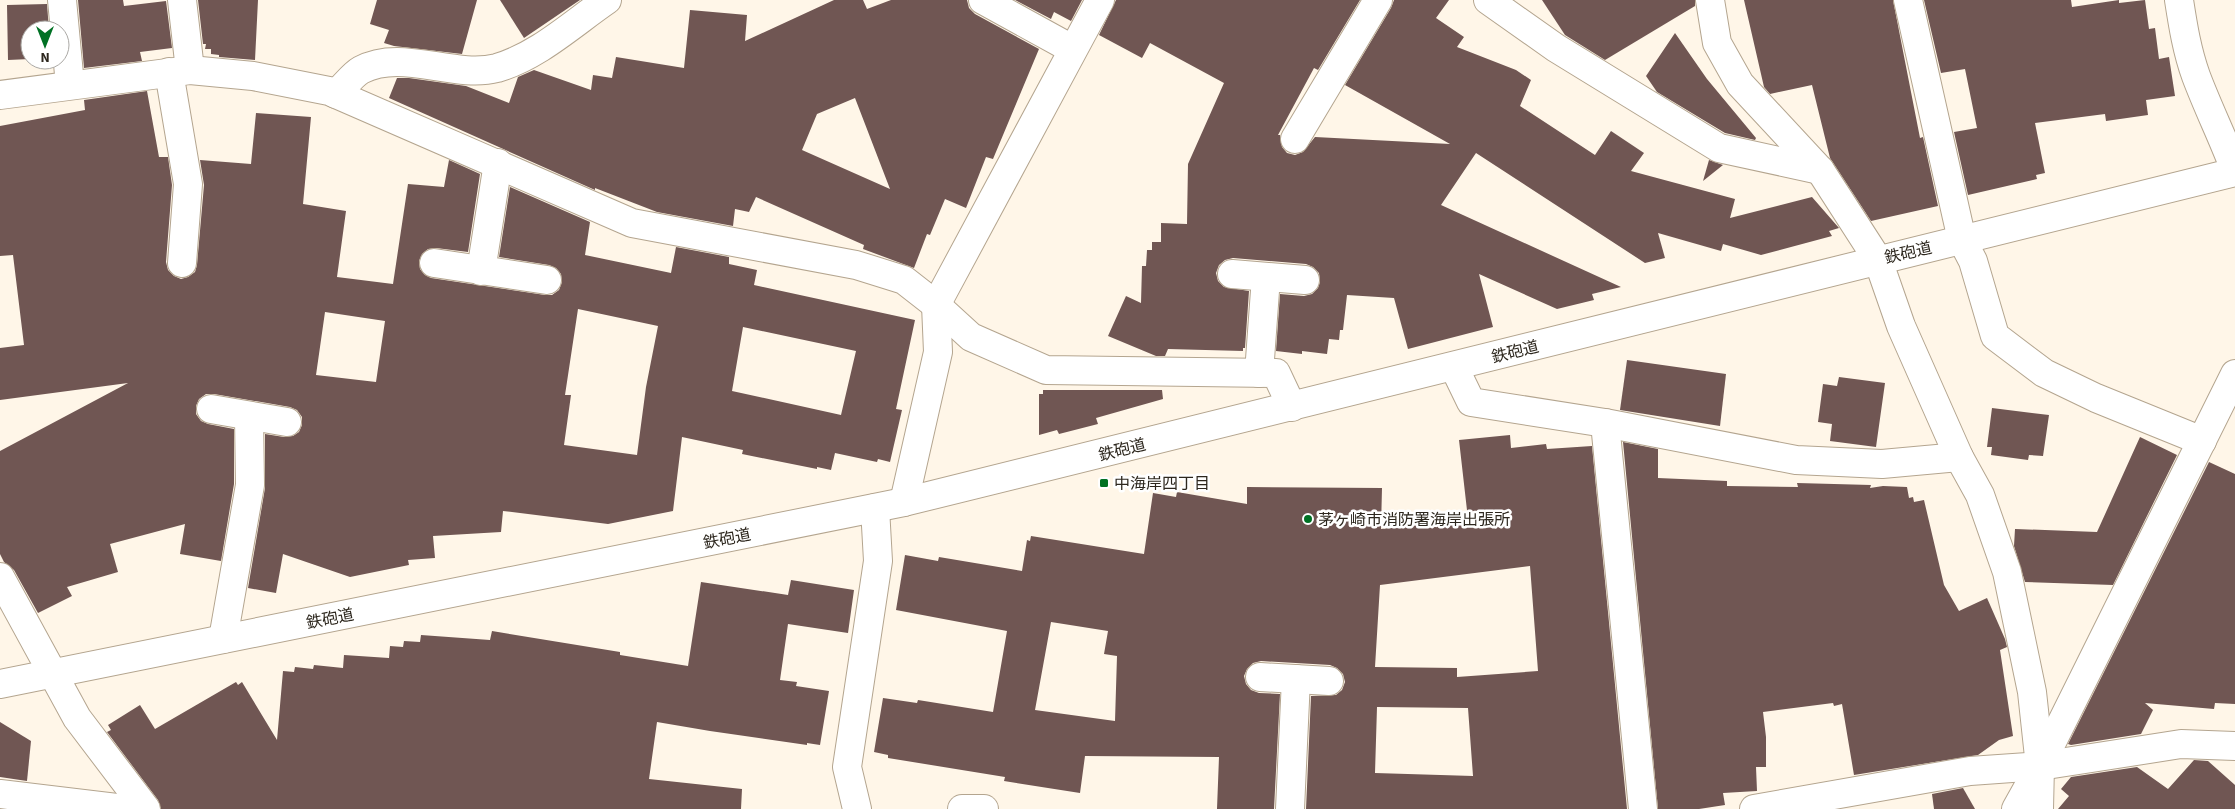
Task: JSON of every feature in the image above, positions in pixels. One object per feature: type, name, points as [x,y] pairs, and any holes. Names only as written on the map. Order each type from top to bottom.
[{"type":"street","points":[[62,0],[70,85]]},
{"type":"street","points":[[182,0],[179,71],[188,184],[182,263]]},
{"type":"street","points":[[336,94],[360,71],[376,65],[400,63],[463,70],[495,68],[523,59],[607,0]]},
{"type":"street","points":[[983,0],[1072,49]]},
{"type":"street","points":[[904,502],[938,352],[936,305],[1100,0]]},
{"type":"street","points":[[1295,139],[1378,0]]},
{"type":"street","points":[[1488,0],[1556,48],[1719,148],[1820,170]]},
{"type":"street","points":[[1710,0],[1717,43],[1740,84],[1820,170],[1878,260],[1901,326],[1959,457],[1980,496],[2007,572],[2032,692],[2040,766],[2039,809]]},
{"type":"street","points":[[1908,0],[1962,240],[1973,261],[1995,336],[2044,373],[2096,398],[2202,441]]},
{"type":"street","points":[[2180,0],[2186,41],[2196,76],[2217,122],[2235,171]]},
{"type":"street","points":[[0,95],[179,71],[253,76],[336,94],[632,223],[856,265],[904,280],[936,305],[970,337],[1046,370],[1276,373],[1292,408]]},
{"type":"street","points":[[481,271],[498,163]]},
{"type":"street","name":"鉄砲道","points":[[0,684],[904,502],[1292,408],[2235,171]]},
{"type":"street","points":[[434,263],[547,280]]},
{"type":"street","points":[[1232,274],[1305,280]]},
{"type":"street","points":[[1259,373],[1266,277]]},
{"type":"street","points":[[1454,367],[1471,402],[1605,423],[1796,460],[1882,464],[1959,457]]},
{"type":"street","points":[[2016,809],[2040,766],[2235,374]]},
{"type":"street","points":[[211,409],[287,422]]},
{"type":"street","points":[[223,639],[250,485],[249,416]]},
{"type":"street","points":[[1605,423],[1643,809]]},
{"type":"street","points":[[856,809],[847,767],[878,562],[875,508]]},
{"type":"street","points":[[0,577],[77,718],[146,809]]},
{"type":"street","points":[[1260,677],[1329,681]]},
{"type":"street","points":[[1290,809],[1296,679]]},
{"type":"street","points":[[1754,809],[1970,771],[2040,766],[2180,744],[2232,748]]},
{"type":"street","points":[[0,794],[125,809]]},
{"type":"street","points":[[962,809],[984,809]]},
{"type":"building","points":[[78,0],[123,0],[124,6],[166,1],[172,48],[140,52],[142,61],[84,68]]},
{"type":"building","points":[[198,0],[258,0],[255,60],[219,57],[219,55],[211,54],[211,49],[205,49],[206,44],[203,44]]},
{"type":"building","points":[[377,0],[477,0],[462,54],[394,46],[384,43],[389,30],[370,24]]},
{"type":"building","points":[[500,0],[580,0],[524,38]]},
{"type":"building","points":[[834,0],[863,0],[867,9],[891,0],[967,0],[969,8],[975,14],[1039,49],[993,159],[986,157],[966,208],[945,199],[930,235],[927,234],[914,268],[863,249],[864,245],[756,197],[749,212],[735,209],[733,226],[657,212],[595,188],[595,190],[389,98],[397,78],[466,86],[509,103],[518,77],[534,70],[591,90],[593,75],[612,78],[616,57],[684,68],[690,10],[747,15],[745,41]],"holes":[[[855,98],[890,189],[802,150],[817,114]]]},
{"type":"building","points":[[1015,0],[1082,0],[1071,21],[1054,12],[1051,19]]},
{"type":"building","points":[[1116,0],[1360,0],[1318,70],[1314,68],[1278,135],[1280,135],[1282,147],[1287,153],[1295,155],[1303,152],[1315,137],[1450,144],[1345,85],[1394,0],[1449,0],[1436,18],[1464,37],[1457,47],[1516,70],[1531,80],[1520,106],[1595,155],[1611,131],[1644,153],[1631,171],[1735,199],[1730,218],[1812,197],[1839,228],[1829,231],[1832,236],[1761,255],[1723,244],[1721,251],[1658,233],[1665,258],[1645,263],[1476,153],[1441,205],[1621,287],[1592,294],[1594,300],[1557,309],[1479,274],[1493,327],[1408,349],[1394,298],[1347,295],[1343,330],[1340,330],[1339,340],[1329,339],[1327,354],[1302,351],[1302,354],[1276,351],[1280,294],[1304,296],[1312,294],[1318,288],[1320,282],[1319,273],[1313,267],[1306,264],[1233,258],[1225,260],[1219,265],[1216,273],[1218,281],[1224,287],[1249,291],[1245,348],[1243,348],[1243,351],[1168,349],[1165,356],[1156,356],[1108,336],[1126,296],[1141,303],[1142,266],[1146,266],[1147,250],[1152,250],[1152,242],[1161,242],[1161,223],[1187,224],[1188,164],[1224,83],[1150,43],[1142,58],[1099,35]]},
{"type":"building","points":[[1542,0],[1695,0],[1695,6],[1605,60],[1565,35]]},
{"type":"building","points":[[1744,0],[1893,0],[1920,138],[1923,137],[1938,206],[1871,221],[1830,158],[1812,85],[1770,94],[1764,87]]},
{"type":"building","points":[[1924,0],[2071,0],[2072,7],[2119,0],[2119,3],[2145,0],[2149,29],[2155,28],[2159,59],[2169,57],[2175,96],[2146,100],[2148,115],[2106,121],[2105,114],[2035,123],[2045,173],[2036,175],[2037,179],[1968,195],[1954,132],[1977,128],[1965,69],[1941,73]]},
{"type":"building","points":[[47,4],[48,20],[20,20],[20,59],[8,60],[7,5]]},
{"type":"building","points":[[1675,33],[1707,79],[1756,138],[1755,140],[1725,133],[1657,92],[1646,76]]},
{"type":"building","points":[[147,91],[159,157],[168,157],[172,185],[166,262],[168,270],[174,276],[181,279],[195,272],[197,265],[204,185],[200,160],[251,164],[256,113],[311,117],[303,204],[346,211],[337,277],[393,284],[408,184],[444,187],[449,160],[480,174],[468,252],[436,248],[428,249],[422,254],[419,261],[420,269],[431,278],[545,295],[552,295],[559,290],[562,282],[561,274],[556,268],[549,265],[499,257],[510,187],[590,222],[585,255],[671,273],[676,247],[729,257],[729,264],[757,270],[754,285],[915,320],[896,409],[902,410],[890,462],[878,459],[877,462],[835,453],[831,470],[817,467],[817,469],[742,454],[743,450],[682,437],[673,511],[608,524],[503,511],[501,532],[433,536],[435,558],[408,560],[409,565],[350,577],[283,554],[276,593],[248,588],[265,488],[265,434],[284,437],[293,436],[299,432],[302,425],[302,417],[297,410],[290,407],[206,394],[199,399],[196,406],[196,414],[201,421],[234,429],[234,484],[221,561],[180,554],[185,524],[110,544],[118,572],[67,587],[72,596],[38,613],[14,570],[4,562],[0,554],[0,451],[128,383],[0,400],[0,348],[24,345],[13,255],[0,256],[0,126],[85,110],[84,100]],"holes":[[[578,309],[658,326],[646,387],[637,455],[564,445],[571,395],[565,395]],[[325,312],[385,321],[376,382],[316,375]],[[743,327],[856,351],[841,415],[732,391]]]},
{"type":"building","points":[[1709,160],[1723,165],[1703,181]]},
{"type":"building","points":[[1627,360],[1726,374],[1720,426],[1620,410]]},
{"type":"building","points":[[1839,377],[1885,383],[1876,447],[1830,441],[1832,424],[1818,422],[1823,384],[1837,386]]},
{"type":"building","points":[[1043,390],[1162,390],[1163,399],[1096,418],[1098,424],[1059,434],[1057,430],[1039,435],[1039,394],[1043,394]]},
{"type":"building","points":[[1992,408],[2049,415],[2043,456],[2029,455],[2028,460],[1991,455],[1992,447],[1987,447]]},
{"type":"building","points":[[1510,435],[1511,448],[1546,444],[1547,449],[1592,446],[1627,809],[1306,809],[1311,696],[1336,695],[1342,690],[1345,682],[1343,674],[1337,668],[1330,665],[1261,661],[1253,663],[1247,669],[1244,676],[1246,684],[1251,690],[1259,693],[1280,694],[1274,809],[1217,809],[1219,757],[1085,756],[1080,793],[1004,781],[1005,777],[888,758],[888,755],[874,752],[883,698],[917,703],[918,700],[993,712],[1007,631],[896,610],[905,555],[938,561],[939,557],[1022,571],[1027,540],[1030,541],[1031,536],[1144,554],[1153,493],[1176,497],[1177,492],[1247,504],[1247,487],[1382,488],[1381,529],[1468,519],[1459,440]],"holes":[[[1530,566],[1538,671],[1457,677],[1457,668],[1375,667],[1380,585]],[[1051,622],[1108,631],[1104,654],[1117,656],[1115,721],[1035,710]],[[1377,707],[1468,708],[1473,776],[1375,773]]]},
{"type":"building","points":[[2140,437],[2177,455],[2113,585],[2025,582],[2014,546],[2015,529],[2097,532]]},
{"type":"building","points":[[1623,442],[1658,449],[1658,478],[1727,481],[1727,486],[1798,487],[1797,483],[1871,485],[1870,488],[1883,486],[1907,487],[1909,498],[1913,497],[1914,502],[1924,500],[1944,585],[1959,611],[1987,598],[2005,639],[2007,647],[2000,650],[2013,736],[1999,740],[1978,755],[1854,775],[1842,704],[1834,706],[1833,703],[1763,712],[1766,737],[1766,767],[1756,767],[1757,791],[1723,793],[1725,805],[1699,809],[1658,809]]},
{"type":"building","points":[[2209,462],[2235,474],[2235,704],[2215,703],[2214,709],[2145,703],[2153,710],[2141,734],[2068,744]]},
{"type":"building","points":[[791,580],[854,590],[848,633],[788,624],[780,680],[797,682],[796,686],[829,691],[820,745],[807,743],[807,745],[657,722],[649,779],[742,789],[741,809],[161,809],[158,800],[107,732],[111,730],[108,725],[140,705],[155,729],[236,682],[238,685],[242,682],[277,740],[283,671],[294,672],[295,667],[313,669],[314,665],[343,668],[344,655],[389,658],[390,646],[403,647],[404,641],[420,642],[421,635],[490,640],[492,631],[620,652],[620,655],[688,666],[701,582],[788,595]]},
{"type":"building","points":[[0,722],[31,741],[27,781],[0,777]]},
{"type":"building","points":[[2194,760],[2208,761],[2235,785],[2235,809],[2058,809],[2069,796],[2061,789],[2071,777],[2137,767],[2168,789]]},
{"type":"building","points":[[1963,788],[1975,809],[1934,809],[1932,794]]},
{"type":"place","name":"中海岸四丁目","points":[[1104,483]]},
{"type":"place","name":"茅ヶ崎市消防署海岸出張所","points":[[1308,519]]}]
